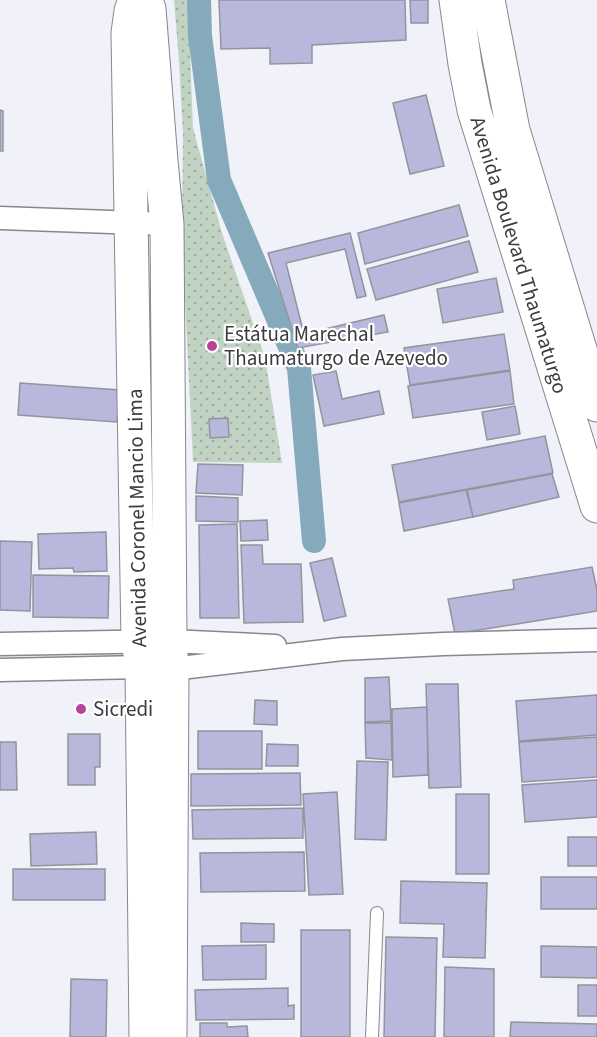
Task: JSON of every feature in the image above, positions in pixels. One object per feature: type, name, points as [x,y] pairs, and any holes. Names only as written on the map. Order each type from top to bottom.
[{"type":"main road","name":"Avenida Coronel Mancio Lima","points":[[135,0],[128,33],[131,224],[155,654],[170,1037]]},
{"type":"main road","name":"Avenida Coronel Mancio Lima","points":[[146,0],[167,224],[146,1037]]},
{"type":"main road","name":"Avenida Boulevard Thaumaturgo","points":[[456,0],[474,110],[545,286],[597,405]]},
{"type":"main road","name":"Avenida Boulevard Thaumaturgo","points":[[488,0],[545,286],[597,506]]},
{"type":"street","points":[[0,218],[167,224]]},
{"type":"street","points":[[0,670],[155,654],[597,640]]},
{"type":"street","points":[[0,644],[155,654]]},
{"type":"lane","points":[[372,1037],[377,913]]},
{"type":"green space","points":[[174,0],[188,0],[193,128],[222,233],[265,358],[282,463],[193,462],[182,239],[183,134]]},
{"type":"building","points":[[219,0],[405,0],[406,40],[312,45],[312,63],[270,64],[270,48],[221,49]]},
{"type":"building","points":[[410,0],[428,0],[428,23],[411,23]]},
{"type":"building","points":[[426,95],[444,166],[410,174],[393,103]]},
{"type":"building","points":[[0,110],[3,111],[3,151],[0,151]]},
{"type":"building","points":[[459,205],[468,236],[365,264],[358,233]]},
{"type":"building","points":[[350,233],[366,296],[357,298],[345,249],[286,263],[304,334],[384,315],[388,332],[298,348],[268,253]]},
{"type":"building","points":[[469,241],[478,272],[376,300],[367,269]]},
{"type":"building","points":[[496,278],[503,312],[443,323],[437,289]]},
{"type":"building","points":[[504,334],[510,370],[410,385],[404,348]]},
{"type":"building","points":[[336,371],[342,399],[379,391],[384,414],[324,426],[313,375]]},
{"type":"building","points":[[510,371],[514,404],[413,418],[408,386]]},
{"type":"building","points":[[20,383],[120,390],[117,422],[18,415]]},
{"type":"building","points":[[515,406],[520,434],[487,440],[482,412]]},
{"type":"building","points":[[228,418],[229,437],[210,438],[209,419]]},
{"type":"building","points":[[545,436],[553,473],[399,502],[392,465]]},
{"type":"building","points":[[198,464],[243,465],[242,495],[196,493]]},
{"type":"building","points":[[552,474],[559,497],[473,517],[467,490]]},
{"type":"building","points":[[466,490],[473,517],[404,531],[399,503]]},
{"type":"building","points":[[196,496],[238,498],[238,522],[196,521]]},
{"type":"building","points":[[267,520],[268,540],[241,541],[240,521]]},
{"type":"building","points":[[237,524],[239,618],[200,618],[199,525]]},
{"type":"building","points":[[106,532],[107,571],[74,572],[73,568],[39,569],[38,534]]},
{"type":"building","points":[[0,541],[32,542],[30,611],[0,610]]},
{"type":"building","points":[[241,545],[262,545],[263,564],[301,564],[303,622],[244,623]]},
{"type":"building","points":[[332,558],[346,616],[324,621],[310,563]]},
{"type":"building","points":[[592,567],[597,590],[597,611],[455,634],[448,599],[514,589],[513,580]]},
{"type":"building","points":[[33,575],[109,576],[108,618],[33,617]]},
{"type":"building","points":[[389,677],[391,721],[365,722],[365,678]]},
{"type":"building","points":[[426,684],[458,684],[461,787],[429,788]]},
{"type":"building","points":[[597,695],[597,735],[519,741],[516,701]]},
{"type":"building","points":[[255,700],[277,701],[277,725],[254,724]]},
{"type":"building","points":[[427,707],[428,775],[393,777],[392,709]]},
{"type":"building","points":[[365,723],[391,723],[392,760],[366,758]]},
{"type":"building","points":[[198,731],[262,731],[262,769],[198,769]]},
{"type":"building","points":[[68,734],[100,734],[100,767],[95,767],[95,785],[68,785]]},
{"type":"building","points":[[597,737],[597,777],[522,782],[519,742]]},
{"type":"building","points":[[0,742],[16,742],[17,790],[0,790]]},
{"type":"building","points":[[267,744],[298,745],[298,766],[266,766]]},
{"type":"building","points":[[357,761],[388,762],[386,840],[355,839]]},
{"type":"building","points":[[300,773],[301,805],[191,806],[191,774]]},
{"type":"building","points":[[597,780],[597,817],[525,822],[522,785]]},
{"type":"building","points":[[337,792],[343,894],[309,895],[303,794]]},
{"type":"building","points":[[456,794],[489,794],[489,874],[456,874]]},
{"type":"building","points":[[303,808],[303,838],[193,839],[192,810]]},
{"type":"building","points":[[96,832],[97,864],[31,866],[30,834]]},
{"type":"building","points":[[568,837],[597,837],[597,866],[568,866]]},
{"type":"building","points":[[304,852],[305,891],[201,892],[200,853]]},
{"type":"building","points":[[13,869],[105,869],[105,900],[13,900]]},
{"type":"building","points":[[541,877],[597,877],[597,909],[541,909]]},
{"type":"building","points":[[401,881],[487,883],[485,958],[443,957],[444,924],[400,923]]},
{"type":"building","points":[[241,923],[274,924],[274,942],[241,942]]},
{"type":"building","points":[[301,930],[350,930],[350,1037],[301,1037]]},
{"type":"building","points":[[386,937],[437,938],[435,1037],[384,1037]]},
{"type":"building","points":[[266,945],[266,979],[203,980],[202,946]]},
{"type":"building","points":[[541,946],[597,947],[597,978],[541,977]]},
{"type":"building","points":[[445,967],[494,969],[494,1037],[444,1037]]},
{"type":"building","points":[[71,979],[107,980],[106,1037],[70,1037]]},
{"type":"building","points":[[578,985],[597,985],[597,1016],[578,1016]]},
{"type":"building","points":[[288,988],[288,1006],[294,1005],[294,1019],[196,1020],[195,990]]},
{"type":"building","points":[[511,1022],[597,1024],[597,1037],[510,1037]]},
{"type":"building","points":[[200,1023],[227,1023],[227,1027],[247,1026],[248,1037],[200,1037]]},
{"type":"waterway","points":[[199,0],[200,36],[219,180],[299,368],[314,541]]},
{"type":"place","name":"Estátua Marechal Thaumaturgo de Azevedo","points":[[212,346]]},
{"type":"place","name":"Sicredi","points":[[81,709]]}]
